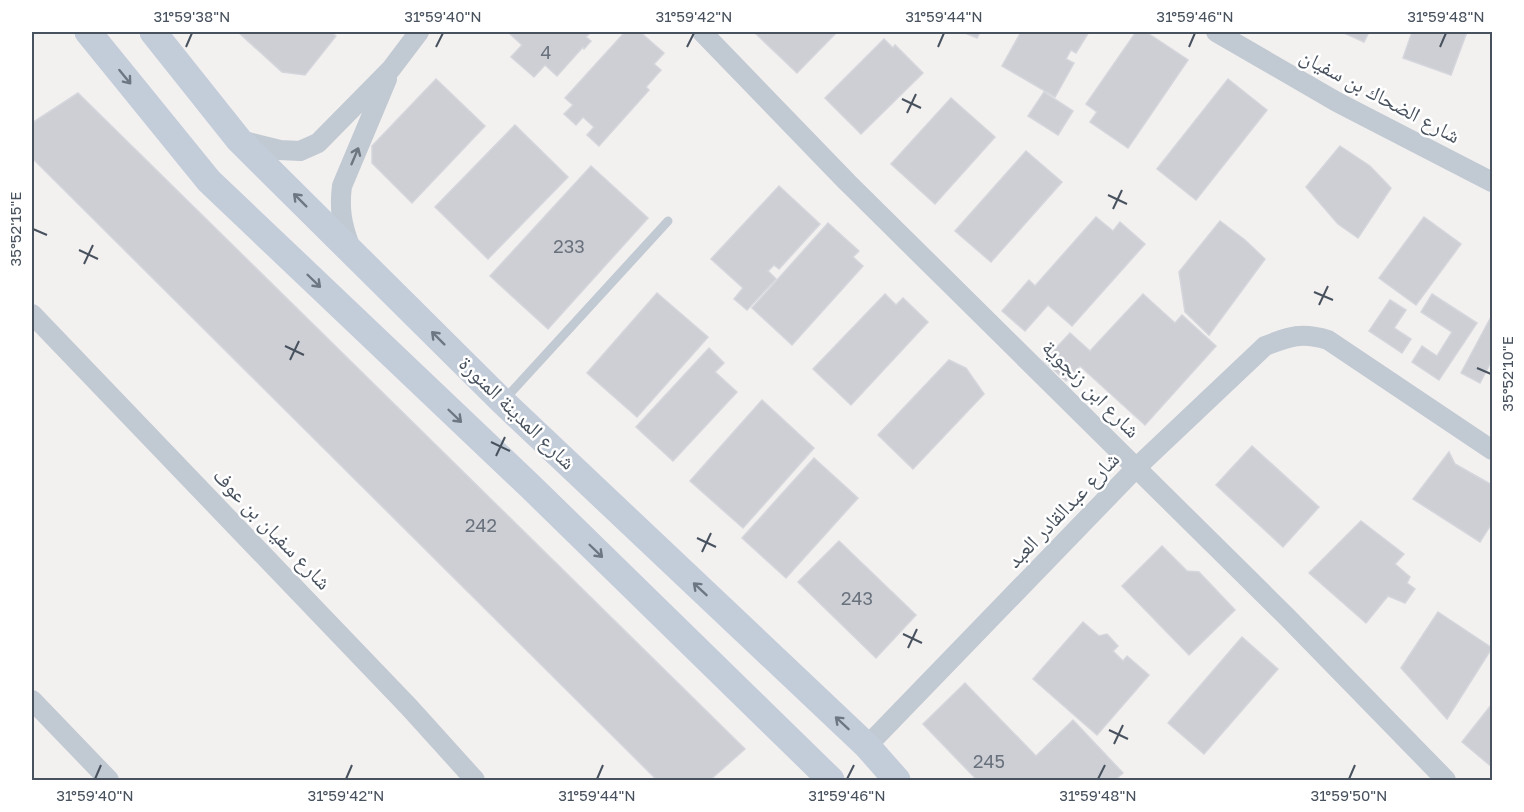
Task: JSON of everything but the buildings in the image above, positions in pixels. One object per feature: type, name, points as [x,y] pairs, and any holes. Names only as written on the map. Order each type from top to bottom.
[{"type":"main road","name":"شارع المدينة المنورة","points":[[88,32],[209,181],[531,487],[831,780]]},
{"type":"main road","name":"شارع المدينة المنورة","points":[[153,32],[238,140],[503,402],[867,746],[897,780]]},
{"type":"street","points":[[238,140],[280,150],[300,151],[318,143],[391,69],[418,32]]},
{"type":"street","name":"شارع ابن زنجوية","points":[[702,32],[848,182],[1137,467],[1446,780]]},
{"type":"street","name":"شارع الضحاك بن سفيان","points":[[1216,32],[1337,102],[1492,182]]},
{"type":"street","points":[[351,252],[341,220],[342,186],[391,69]]},
{"type":"street","name":"شارع سفيان بن عوف","points":[[32,314],[409,707],[475,780]]},
{"type":"street","name":"شارع عبدالقادر العبد","points":[[867,746],[1137,467],[1265,346],[1299,334],[1313,335],[1328,340],[1492,450]]},
{"type":"street","points":[[32,700],[109,780]]},
{"type":"lane","points":[[503,402],[668,221]]}]
